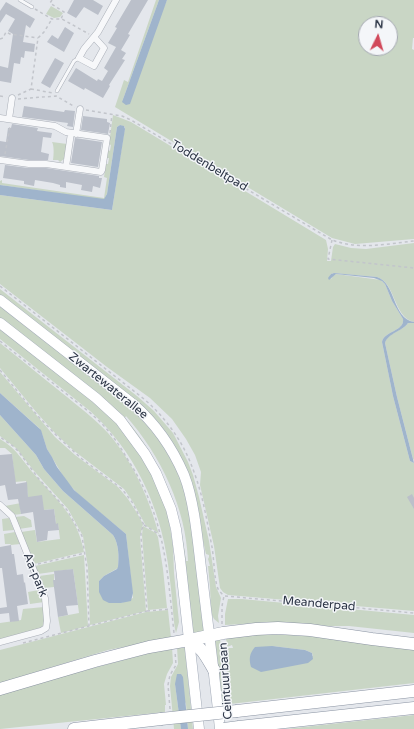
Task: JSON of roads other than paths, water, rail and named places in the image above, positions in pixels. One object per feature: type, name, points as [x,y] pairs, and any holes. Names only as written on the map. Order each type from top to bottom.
[{"type":"highway","points":[[0,689],[123,653],[222,633],[256,629],[292,628],[414,644]]},
{"type":"highway","points":[[189,640],[195,643],[203,651],[214,670]]},
{"type":"highway","points":[[74,729],[166,717],[237,711],[414,691]]},
{"type":"highway","points":[[224,729],[414,708]]},
{"type":"main road","name":"Zwartewaterallee","points":[[0,300],[134,404],[151,421],[171,448],[184,476],[190,494],[210,636]]},
{"type":"main road","name":"Zwartewaterallee","points":[[0,323],[96,398],[120,420],[145,454],[163,489],[174,520],[189,640]]},
{"type":"main road","name":"Ceintuurbaan","points":[[210,636],[220,729]]},
{"type":"main road","points":[[189,640],[199,729]]},
{"type":"street","points":[[94,38],[104,48],[94,66],[79,58],[84,49],[98,32],[116,0]]},
{"type":"street","points":[[9,119],[15,99]]},
{"type":"street","points":[[66,167],[80,109]]},
{"type":"street","points":[[0,118],[55,126],[66,132],[107,138],[101,172],[46,164],[29,164],[0,160]]},
{"type":"street","name":"Aa-park","points":[[0,505],[12,516],[46,600],[46,627],[44,630],[0,642]]},
{"type":"lane","points":[[20,0],[32,7]]},
{"type":"lane","points":[[57,92],[74,61],[79,58]]},
{"type":"water","points":[[159,0],[167,0],[130,104],[126,105],[122,102]]},
{"type":"water","points":[[120,125],[124,126],[125,129],[112,210],[0,195],[0,185],[104,199],[107,194],[117,127]]},
{"type":"water","points":[[334,273],[377,277],[383,280],[388,286],[402,314],[407,319],[414,322],[408,323],[406,326],[392,334],[385,343],[414,463],[410,461],[393,396],[382,342],[386,335],[401,326],[403,319],[382,281],[374,278],[336,274],[329,280],[328,278]]},
{"type":"water","points":[[0,393],[41,430],[47,449],[57,467],[74,490],[126,534],[133,593],[131,601],[109,603],[103,600],[99,592],[99,581],[118,567],[118,551],[115,539],[113,535],[63,491],[44,469],[36,455],[0,415]]},
{"type":"water","points":[[272,646],[305,650],[312,653],[313,659],[308,663],[261,672],[251,667],[250,657],[255,647]]},
{"type":"water","points":[[177,674],[181,674],[183,677],[188,729],[181,729],[175,684]]}]
